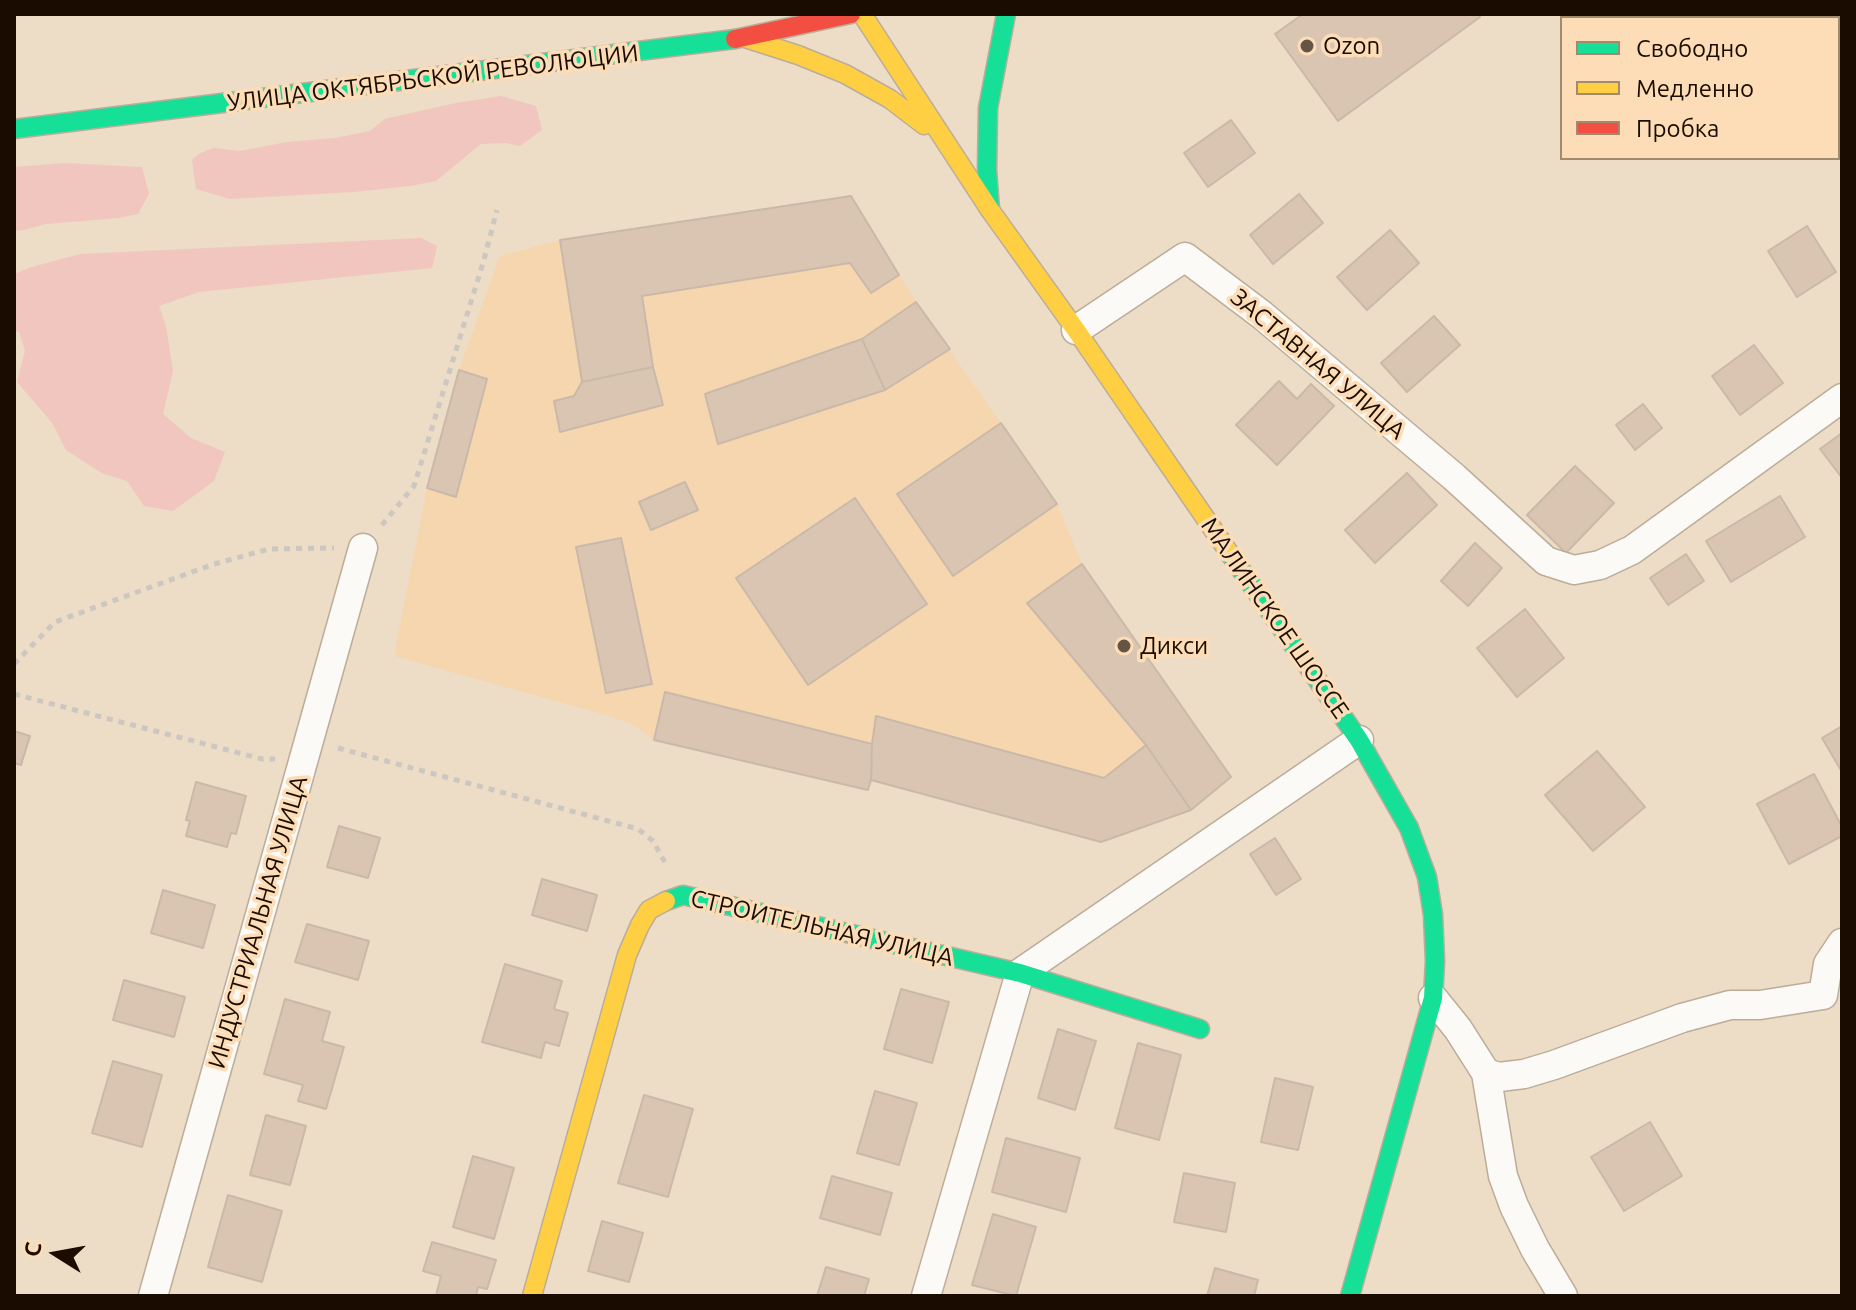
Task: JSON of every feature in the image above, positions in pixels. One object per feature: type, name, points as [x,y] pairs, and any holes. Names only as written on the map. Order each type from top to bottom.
[{"type":"main road","name":"УЛИЦА ОКТЯБРЬСКОЙ РЕВОЛЮЦИИ","points":[[14,129],[745,38],[851,14]]},
{"type":"main road","name":"МАЛИНСКОЕ ШОССЕ","points":[[862,14],[990,210],[1359,740],[1409,828],[1427,877],[1435,961],[1433,998],[1350,1296]]},
{"type":"main road","points":[[990,210],[988,108],[1006,14]]},
{"type":"main road","points":[[745,38],[798,55],[871,87],[943,139]]},
{"type":"main road","name":"СТРОИТЕЛЬНАЯ УЛИЦА","points":[[532,1296],[627,955],[649,910],[666,901],[683,895],[1020,973],[1200,1029]]},
{"type":"street","name":"ЗАСТАВНАЯ УЛИЦА","points":[[1076,330],[1185,257],[1262,315],[1430,456],[1546,561],[1574,570],[1600,565],[1632,550],[1842,398]]},
{"type":"street","name":"ИНДУСТРИАЛЬНАЯ УЛИЦА","points":[[153,1296],[363,548]]},
{"type":"street","points":[[926,1296],[1020,973],[1359,740]]},
{"type":"street","points":[[1486,1073],[1499,1077],[1524,1074],[1682,1018],[1730,1005],[1833,1001],[1828,964],[1842,943]]},
{"type":"street","points":[[1433,998],[1458,1029],[1486,1073],[1503,1176],[1535,1249],[1563,1296]]},
{"type":"path","points":[[14,664],[55,622],[214,564],[269,549],[363,548],[414,486],[497,210]]},
{"type":"path","points":[[14,694],[262,759],[306,750],[638,829],[653,841],[683,895]]},
{"type":"shaded area","points":[[501,96],[536,106],[542,130],[520,146],[481,144],[436,181],[353,192],[230,199],[196,189],[192,160],[213,148],[240,151],[287,142],[335,138],[370,131],[385,119]]},
{"type":"shaded area","points":[[65,163],[142,167],[149,194],[138,214],[46,224],[14,231],[14,167]]},
{"type":"shaded area","points":[[851,196],[916,302],[1057,504],[1082,564],[1231,777],[1191,810],[1101,842],[871,780],[868,790],[654,740],[632,724],[606,715],[394,656],[427,488],[459,370],[500,256],[560,240]]},
{"type":"shaded area","points":[[421,238],[437,246],[432,268],[199,292],[159,306],[166,326],[173,371],[163,414],[191,438],[225,452],[214,481],[173,511],[144,506],[127,481],[102,473],[66,450],[53,424],[17,382],[25,351],[19,332],[14,330],[14,274],[32,267],[80,254]]},
{"type":"building","points":[[1303,14],[1479,14],[1480,17],[1338,121],[1275,34]]},
{"type":"building","points":[[1231,120],[1255,153],[1208,187],[1184,153]]},
{"type":"building","points":[[1299,194],[1323,223],[1273,264],[1250,235]]},
{"type":"building","points":[[851,196],[899,275],[871,293],[850,263],[642,296],[653,367],[582,382],[560,240]]},
{"type":"building","points":[[1807,226],[1836,272],[1797,297],[1768,251]]},
{"type":"building","points":[[1390,230],[1419,263],[1367,310],[1337,277]]},
{"type":"building","points":[[916,302],[950,349],[885,390],[862,339]]},
{"type":"building","points":[[1434,316],[1460,345],[1407,392],[1381,363]]},
{"type":"building","points":[[862,339],[885,390],[718,444],[705,394]]},
{"type":"building","points":[[1754,345],[1783,383],[1740,415],[1712,376]]},
{"type":"building","points":[[653,367],[663,405],[560,432],[554,401],[574,396],[582,382]]},
{"type":"building","points":[[459,370],[487,379],[456,497],[427,488]]},
{"type":"building","points":[[1279,381],[1297,399],[1311,384],[1334,406],[1277,465],[1236,425]]},
{"type":"building","points":[[1643,404],[1662,428],[1635,450],[1616,425]]},
{"type":"building","points":[[1001,423],[1057,504],[953,576],[897,494]]},
{"type":"building","points":[[1842,433],[1842,478],[1820,449]]},
{"type":"building","points":[[1575,466],[1614,503],[1566,553],[1527,515]]},
{"type":"building","points":[[1407,473],[1437,505],[1375,563],[1345,530]]},
{"type":"building","points":[[685,482],[698,510],[651,530],[639,502]]},
{"type":"building","points":[[1780,496],[1805,537],[1731,582],[1706,541]]},
{"type":"building","points":[[855,498],[927,604],[808,685],[736,578]]},
{"type":"building","points":[[621,538],[652,684],[606,693],[576,547]]},
{"type":"building","points":[[1475,543],[1502,568],[1468,606],[1441,581]]},
{"type":"building","points":[[1686,554],[1704,581],[1668,605],[1650,578]]},
{"type":"building","points":[[1082,564],[1231,777],[1191,810],[1146,745],[1027,603]]},
{"type":"building","points":[[1525,609],[1564,658],[1517,697],[1477,648]]},
{"type":"building","points":[[665,692],[872,744],[868,790],[654,740]]},
{"type":"building","points":[[876,716],[1104,778],[1146,745],[1191,810],[1101,842],[871,780]]},
{"type":"building","points":[[1842,726],[1842,772],[1822,738]]},
{"type":"building","points":[[14,731],[30,736],[21,765],[14,763]]},
{"type":"building","points":[[1597,751],[1645,807],[1593,851],[1545,795]]},
{"type":"building","points":[[1814,774],[1842,827],[1842,836],[1789,864],[1757,804]]},
{"type":"building","points":[[196,782],[246,796],[236,834],[231,833],[227,847],[186,836],[190,821],[186,820]]},
{"type":"building","points":[[339,826],[380,838],[368,878],[327,867]]},
{"type":"building","points":[[1275,838],[1301,879],[1276,895],[1250,854]]},
{"type":"building","points":[[542,879],[597,895],[587,931],[532,915]]},
{"type":"building","points":[[163,890],[215,905],[203,948],[151,933]]},
{"type":"building","points":[[307,924],[369,941],[358,980],[295,962]]},
{"type":"building","points":[[505,964],[562,981],[554,1009],[568,1013],[559,1046],[545,1042],[541,1058],[482,1042]]},
{"type":"building","points":[[124,980],[185,997],[174,1037],[113,1020]]},
{"type":"building","points":[[901,989],[949,1002],[932,1063],[884,1049]]},
{"type":"building","points":[[285,999],[330,1012],[322,1041],[344,1047],[326,1109],[298,1101],[303,1085],[264,1074]]},
{"type":"building","points":[[1058,1029],[1096,1041],[1075,1110],[1038,1098]]},
{"type":"building","points":[[1138,1043],[1181,1055],[1159,1140],[1115,1128]]},
{"type":"building","points":[[113,1061],[162,1075],[142,1147],[92,1133]]},
{"type":"building","points":[[1275,1078],[1313,1087],[1298,1150],[1261,1142]]},
{"type":"building","points":[[875,1091],[917,1103],[899,1165],[857,1153]]},
{"type":"building","points":[[644,1095],[693,1109],[668,1197],[618,1183]]},
{"type":"building","points":[[266,1115],[306,1126],[290,1185],[250,1175]]},
{"type":"building","points":[[1650,1122],[1682,1176],[1624,1211],[1591,1157]]},
{"type":"building","points":[[1006,1138],[1080,1158],[1066,1212],[992,1192]]},
{"type":"building","points":[[473,1156],[514,1168],[494,1239],[453,1227]]},
{"type":"building","points":[[1184,1173],[1235,1183],[1226,1232],[1174,1222]]},
{"type":"building","points":[[832,1176],[892,1193],[880,1235],[820,1218]]},
{"type":"building","points":[[228,1195],[282,1211],[262,1282],[208,1267]]},
{"type":"building","points":[[993,1214],[1036,1227],[1016,1296],[972,1285]]},
{"type":"building","points":[[602,1221],[643,1233],[629,1282],[588,1271]]},
{"type":"building","points":[[432,1242],[496,1260],[487,1289],[478,1287],[476,1296],[436,1296],[441,1276],[423,1271]]},
{"type":"building","points":[[826,1267],[869,1279],[864,1296],[817,1296]]},
{"type":"building","points":[[1215,1268],[1258,1280],[1254,1296],[1207,1296]]},
{"type":"traffic: fast","points":[[990,210],[988,108],[1006,14]]},
{"type":"traffic: fast","points":[[14,129],[735,39]]},
{"type":"traffic: fast","points":[[1230,554],[1359,740],[1409,828],[1427,877],[1433,915],[1433,998],[1350,1296]]},
{"type":"traffic: fast","points":[[666,901],[683,895],[1020,973],[1200,1029]]},
{"type":"traffic: slow","points":[[862,14],[990,210],[1230,554]]},
{"type":"traffic: slow","points":[[745,38],[845,74],[890,99],[924,125]]},
{"type":"traffic: slow","points":[[532,1296],[627,955],[649,910],[666,901]]},
{"type":"traffic: jam","points":[[735,39],[851,14]]},
{"type":"place","name":"Ozon","points":[[1307,46]]},
{"type":"place","name":"Дикси","points":[[1124,646]]}]
